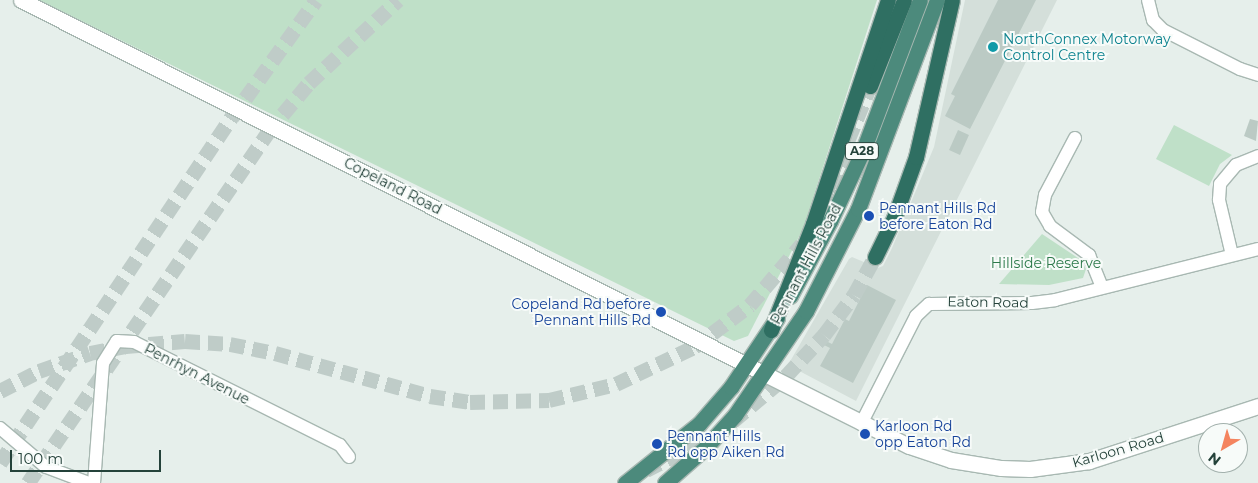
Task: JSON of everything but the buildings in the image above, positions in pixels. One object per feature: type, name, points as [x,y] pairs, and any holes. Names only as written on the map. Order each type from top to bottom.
[{"type":"highway","points":[[771,330],[813,224],[888,0]]},
{"type":"highway","points":[[870,86],[904,0]]},
{"type":"highway","name":"Pennant Hills Road","points":[[625,483],[699,424],[771,330],[830,221],[864,148],[920,0]]},
{"type":"highway","name":"Pennant Hills Road","points":[[665,483],[720,432],[765,374],[806,311],[858,209],[937,0]]},
{"type":"highway","points":[[874,258],[894,218],[916,157],[952,0]]},
{"type":"main road","name":"Copeland Road","points":[[21,0],[765,374]]},
{"type":"main road","points":[[765,374],[861,424]]},
{"type":"main road","name":"Karloon Road","points":[[861,424],[951,460],[1030,469],[1089,461],[1258,406]]},
{"type":"street","points":[[1148,0],[1153,20],[1163,30],[1240,69],[1258,75]]},
{"type":"street","points":[[1075,138],[1046,195],[1042,212],[1050,226],[1088,254],[1102,287]]},
{"type":"street","points":[[1232,255],[1218,200],[1220,184],[1236,165],[1258,156]]},
{"type":"street","name":"Eaton Road","points":[[861,424],[916,316],[929,304],[1032,303],[1258,249]]},
{"type":"street","name":"Penrhyn Avenue","points":[[94,483],[103,363],[117,341],[134,342],[340,445],[349,457]]},
{"type":"street","points":[[0,428],[50,469],[89,483]]},
{"type":"shaded area","points":[[965,0],[1057,0],[856,401],[788,365],[849,259],[852,257],[878,268],[883,266],[892,248],[934,147]]},
{"type":"green space","points":[[39,0],[877,0],[803,229],[748,336],[734,341]]},
{"type":"green space","points":[[1174,125],[1232,155],[1220,164],[1209,186],[1156,159]]},
{"type":"green space","name":"Hillside Reserve","points":[[1042,234],[1081,260],[1086,269],[1083,278],[1049,285],[999,284]]},
{"type":"tunnel","points":[[0,463],[232,117],[316,0]]},
{"type":"tunnel","points":[[28,483],[268,132],[309,83],[398,0]]},
{"type":"tunnel","points":[[821,211],[834,188],[848,140],[870,86]]},
{"type":"tunnel","points":[[0,391],[39,371],[90,353],[126,346],[185,341],[230,344],[275,353],[430,396],[470,402],[549,400],[616,384],[694,347],[750,305],[802,244]]},
{"type":"tunnel","points":[[733,421],[786,376],[824,335],[854,295],[875,257]]},
{"type":"tunnel","points":[[646,470],[710,437]]},
{"type":"place","name":"NorthConnex Motorway Control Centre","points":[[993,47]]},
{"type":"place","name":"Pennant Hills Rd before Eaton Rd","points":[[869,216]]},
{"type":"place","name":"Copeland Rd before Pennant Hills Rd","points":[[661,312]]},
{"type":"place","name":"Karloon Rd opp Eaton Rd","points":[[865,434]]},
{"type":"place","name":"Pennant Hills Rd opp Aiken Rd","points":[[657,444]]}]
